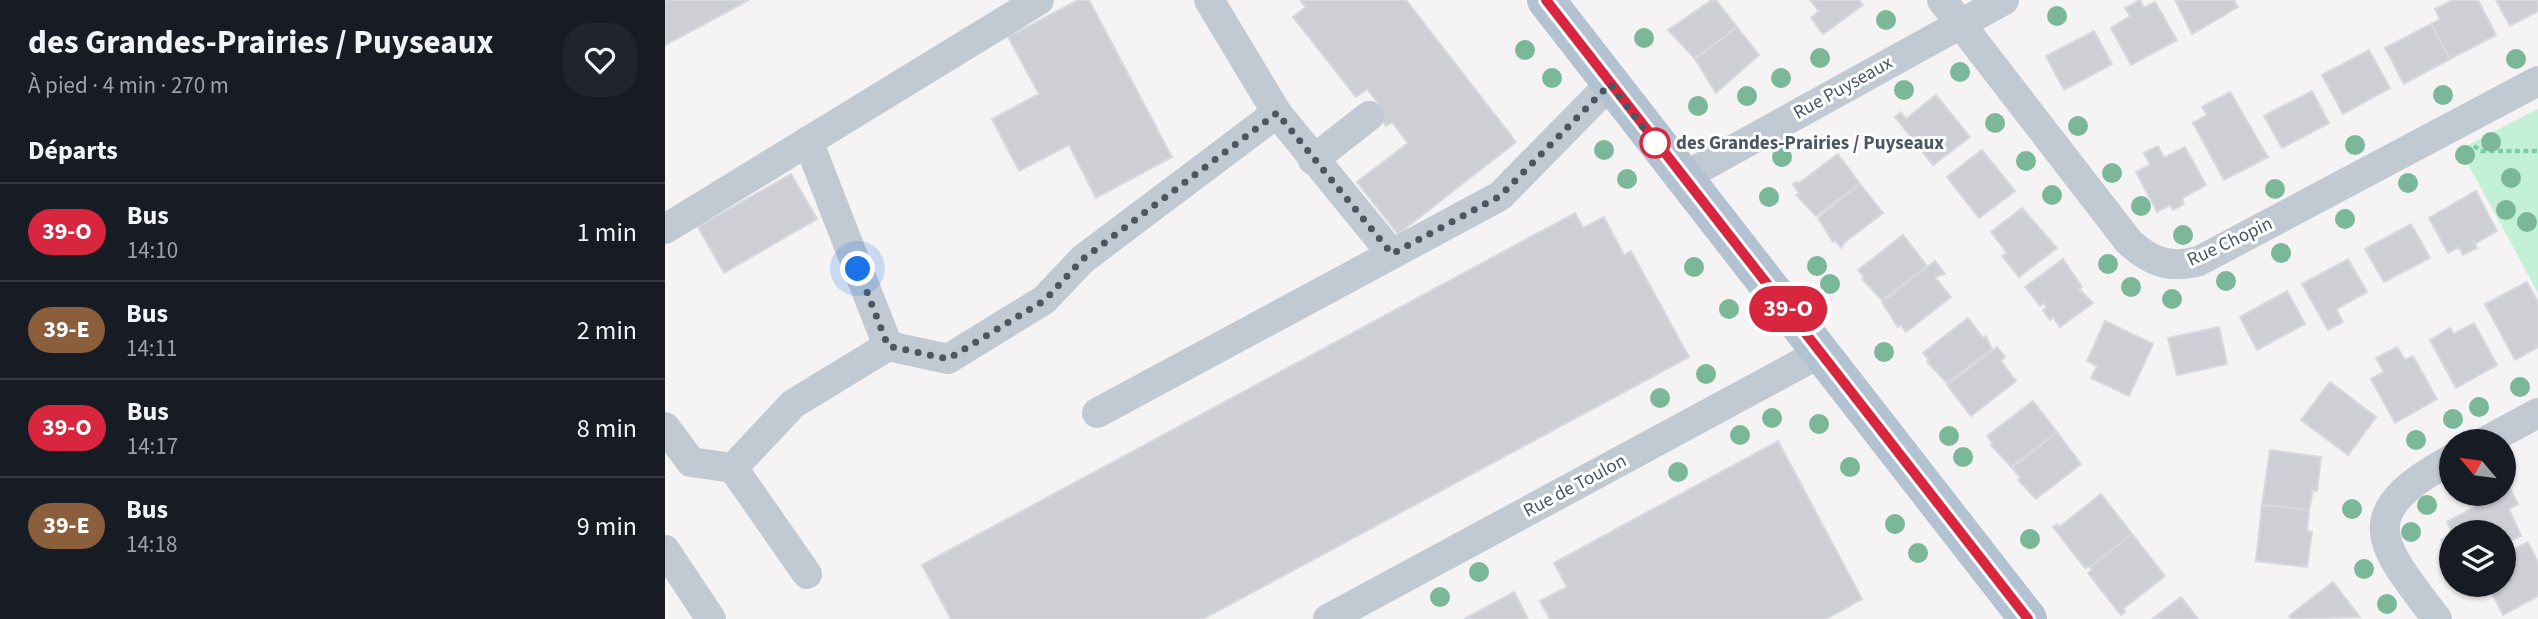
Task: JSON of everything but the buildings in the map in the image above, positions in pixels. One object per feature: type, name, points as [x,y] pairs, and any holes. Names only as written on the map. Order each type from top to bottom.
[{"type":"main road","points":[[1546,0],[2028,619]]},
{"type":"street","points":[[665,229],[1039,0]]},
{"type":"street","points":[[1209,0],[1277,113],[1392,254]]},
{"type":"street","name":"Rue Puyseaux","points":[[1682,178],[1951,12],[2004,0]]},
{"type":"street","name":"Rue Chopin","points":[[1951,12],[2129,242],[2145,257],[2163,264],[2182,266],[2199,261],[2538,81]]},
{"type":"street","points":[[1097,413],[1500,196],[1610,84]]},
{"type":"street","points":[[733,468],[793,404],[888,346],[948,359],[1045,300],[1083,259],[1277,113]]},
{"type":"street","points":[[1313,160],[1369,116]]},
{"type":"street","points":[[808,141],[888,346]]},
{"type":"street","name":"Rue de Toulon","points":[[1328,619],[1822,352]]},
{"type":"street","points":[[2508,429],[2538,413]]},
{"type":"street","points":[[665,428],[691,462],[733,468],[807,574]]},
{"type":"street","points":[[2437,619],[2393,562],[2384,540],[2387,514],[2400,492],[2439,467]]},
{"type":"street","points":[[665,550],[711,619]]},
{"type":"path","points":[[2449,129],[2480,151],[2538,151]]},
{"type":"green space","points":[[2538,109],[2538,293],[2460,149]]},
{"type":"bus line","name":"39-O","points":[[1546,0],[2028,619]]},
{"type":"place","name":"des Grandes-Prairies / Puyseaux","points":[[1655,143]]},
{"type":"route","points":[[858,269],[888,346],[948,359],[1045,300],[1083,259],[1277,113],[1392,254],[1500,196],[1610,84],[1655,143]]}]
